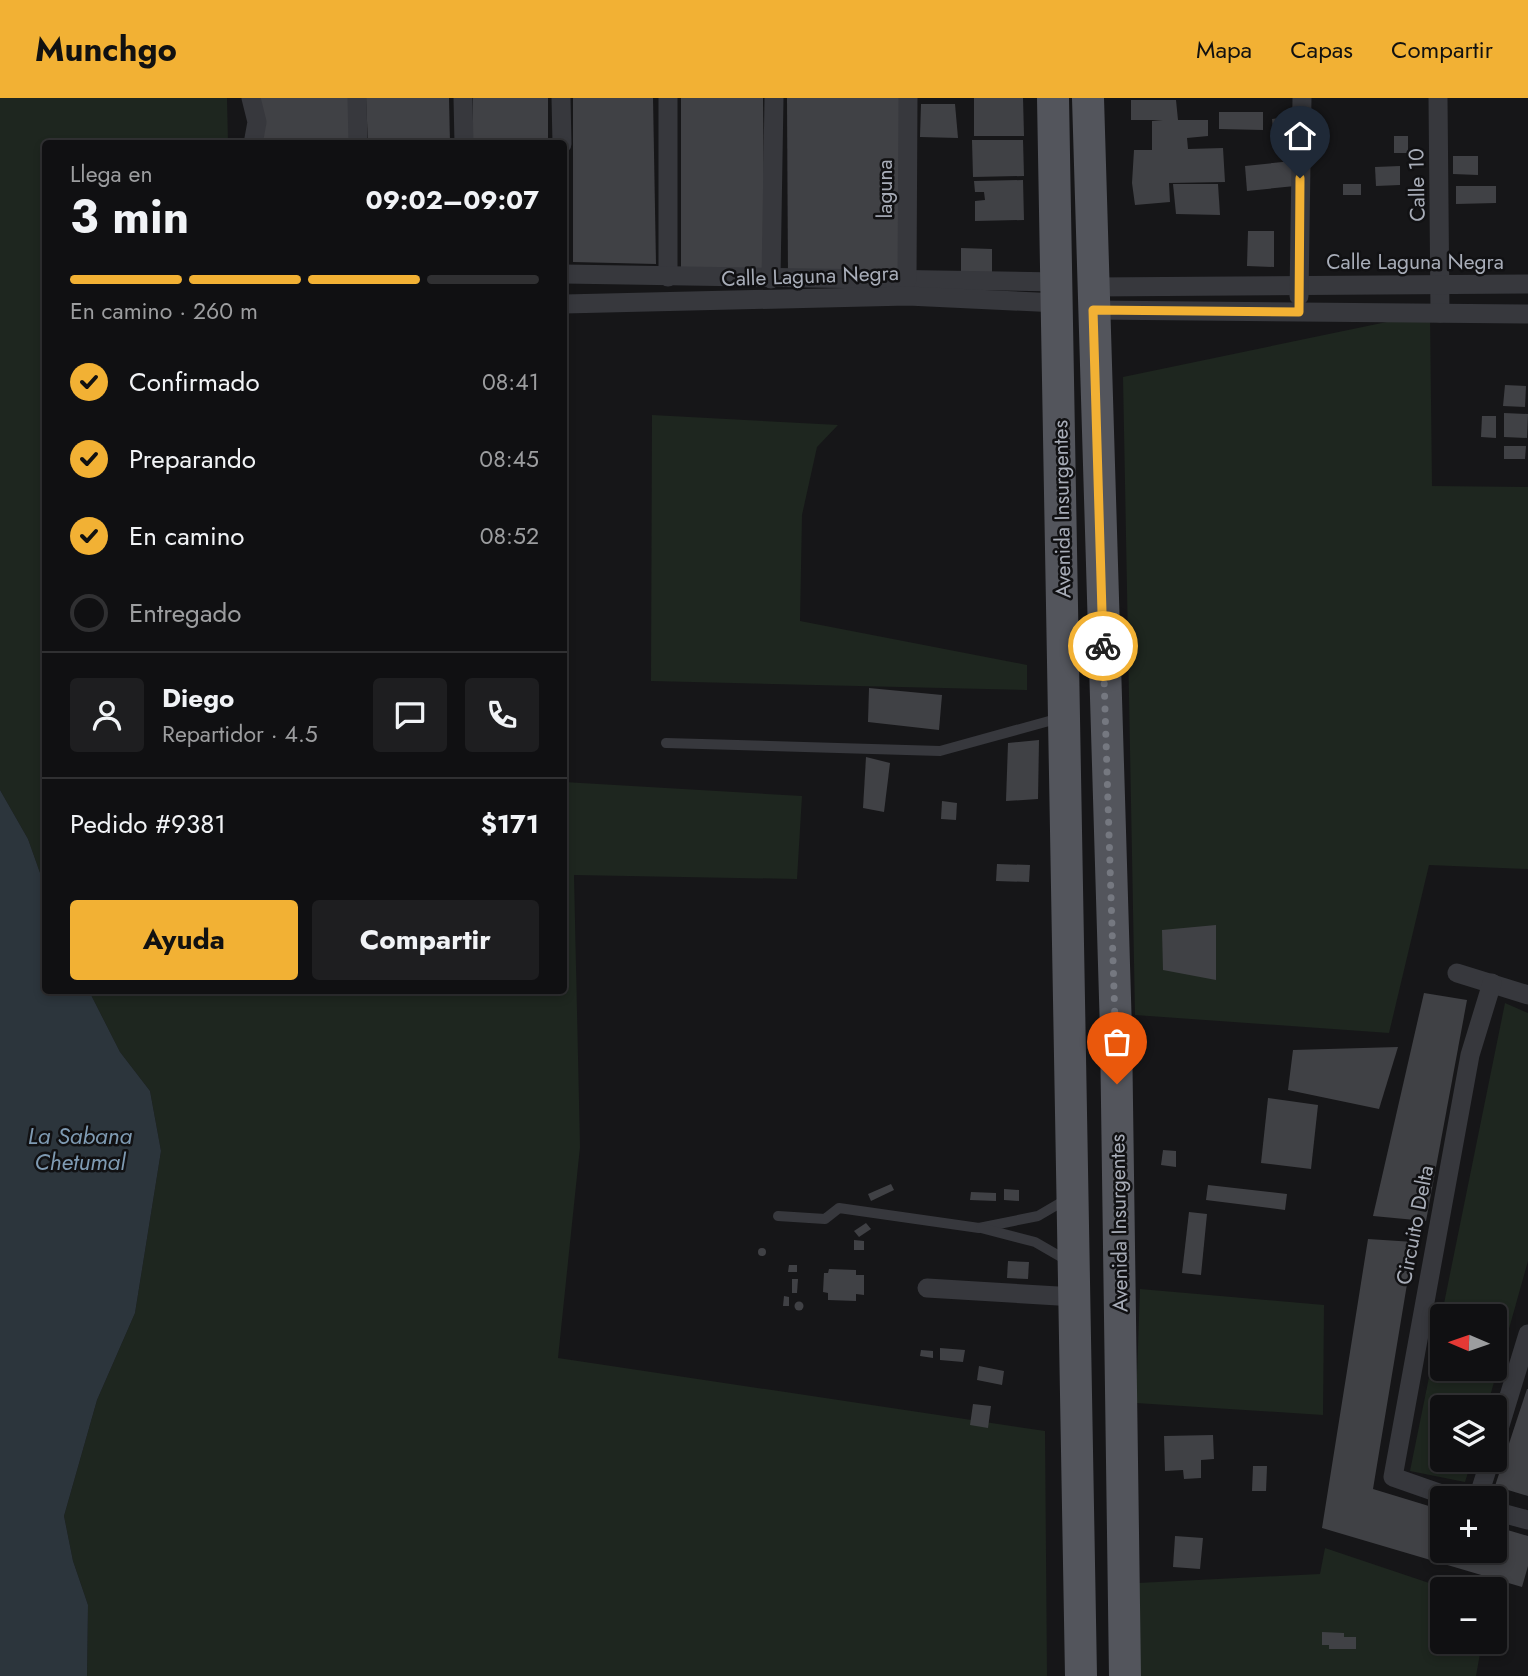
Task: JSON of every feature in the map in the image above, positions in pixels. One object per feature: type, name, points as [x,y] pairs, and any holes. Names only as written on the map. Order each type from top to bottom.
[{"type":"main road","name":"Avenida Insurgentes","points":[[1053,98],[1081,1676]]},
{"type":"main road","name":"Avenida Insurgentes","points":[[1088,98],[1116,1031],[1125,1676]]},
{"type":"main road","points":[[1061,480],[1098,480]]},
{"type":"main road","points":[[1066,717],[1106,716]]},
{"type":"main road","points":[[1077,1404],[1122,1404]]},
{"type":"street","points":[[251,98],[257,122],[254,140]]},
{"type":"street","points":[[357,98],[358,140]]},
{"type":"street","points":[[463,98],[464,140]]},
{"type":"street","points":[[561,98],[562,140]]},
{"type":"street","points":[[668,98],[668,278]]},
{"type":"street","points":[[771,279],[774,98]]},
{"type":"street","name":"laguna","points":[[907,280],[908,98]]},
{"type":"street","points":[[1299,312],[1302,98]]},
{"type":"street","name":"Calle 10","points":[[1438,98],[1440,313]]},
{"type":"street","name":"Calle Laguna Negra","points":[[567,274],[668,278],[907,280],[1058,292]]},
{"type":"street","name":"Calle Laguna Negra","points":[[1093,299],[1299,286],[1528,285]]},
{"type":"street","name":"Calle Laguna Negra","points":[[567,304],[1058,292]]},
{"type":"street","points":[[1093,299],[1299,312],[1528,314]]},
{"type":"street","points":[[1457,973],[1528,995]]},
{"type":"street","name":"Circuito Delta","points":[[1430,1490],[1393,1477],[1470,1055],[1492,983]]},
{"type":"street","points":[[927,1288],[1075,1297]]},
{"type":"street","points":[[1507,1403],[1528,1334]]},
{"type":"street","points":[[1507,1514],[1528,1520]]},
{"type":"lane","points":[[666,743],[940,751],[1066,717]]},
{"type":"lane","points":[[979,1227],[1038,1216],[1073,1195]]},
{"type":"lane","points":[[778,1216],[825,1219],[839,1208],[979,1227],[1035,1242],[1074,1265]]},
{"type":"shaded area","points":[[0,98],[227,98],[228,140],[42,140],[42,879],[28,839],[0,790]]},
{"type":"shaded area","points":[[1430,313],[1432,486],[1528,487],[1528,869],[1429,865],[1389,1033],[1135,1015],[1123,377]]},
{"type":"shaded area","points":[[652,415],[838,425],[817,447],[802,515],[800,621],[1027,665],[1027,690],[651,681]]},
{"type":"shaded area","points":[[567,782],[802,796],[797,879],[574,875],[580,1147],[558,1358],[1045,1431],[1047,1676],[87,1676],[88,1605],[73,1561],[64,1516],[97,1400],[135,1313],[161,1151],[150,1091],[120,1052],[91,994],[567,994]]},
{"type":"shaded area","points":[[1505,1003],[1528,1013],[1528,1261],[1507,1336],[1507,1304],[1444,1304]]},
{"type":"shaded area","points":[[1140,1289],[1324,1305],[1323,1415],[1136,1403]]},
{"type":"shaded area","points":[[1430,1372],[1430,1381],[1494,1381],[1490,1395],[1430,1395],[1430,1472],[1468,1472],[1465,1482],[1410,1471]]},
{"type":"shaded area","points":[[1325,1548],[1430,1583],[1430,1654],[1480,1654],[1476,1676],[1138,1676],[1138,1583],[1320,1574]]},
{"type":"water","name":"La Sabana Chetumal","points":[[0,790],[28,839],[42,879],[42,994],[91,994],[120,1052],[150,1091],[161,1151],[135,1313],[97,1400],[64,1516],[73,1561],[88,1605],[87,1676],[0,1676]]},
{"type":"building","points":[[258,98],[348,98],[350,140],[260,140]]},
{"type":"building","points":[[366,98],[449,98],[450,140],[368,140]]},
{"type":"building","points":[[473,98],[548,98],[548,140],[473,140]]},
{"type":"building","points":[[573,98],[653,98],[656,264],[573,262]]},
{"type":"building","points":[[681,98],[763,98],[765,274],[681,273]]},
{"type":"building","points":[[787,98],[899,98],[899,276],[788,278]]},
{"type":"building","points":[[974,98],[1023,98],[1024,136],[974,136]]},
{"type":"building","points":[[1131,100],[1176,100],[1178,120],[1208,120],[1208,136],[1187,138],[1188,149],[1223,148],[1225,182],[1169,183],[1170,202],[1135,205],[1132,183],[1134,150],[1152,150],[1152,121],[1163,120],[1131,120]]},
{"type":"building","points":[[921,104],[955,104],[958,138],[920,137]]},
{"type":"building","points":[[1219,112],[1263,112],[1263,130],[1219,129]]},
{"type":"building","points":[[1288,117],[1292,147],[1275,149],[1272,119]]},
{"type":"building","points":[[1394,136],[1408,136],[1408,153],[1394,153]]},
{"type":"building","points":[[972,140],[1023,140],[1024,176],[973,177]]},
{"type":"building","points":[[1453,156],[1478,156],[1478,175],[1453,174]]},
{"type":"building","points":[[1292,161],[1295,186],[1247,191],[1245,166]]},
{"type":"building","points":[[1400,166],[1400,185],[1376,186],[1375,167]]},
{"type":"building","points":[[1023,180],[1024,220],[975,221],[975,201],[985,200],[984,192],[975,192],[974,181]]},
{"type":"building","points":[[1173,184],[1218,184],[1220,215],[1176,214]]},
{"type":"building","points":[[1343,184],[1361,184],[1361,195],[1343,195]]},
{"type":"building","points":[[1456,186],[1496,186],[1496,203],[1456,204]]},
{"type":"building","points":[[1248,231],[1274,231],[1274,267],[1247,266]]},
{"type":"building","points":[[961,248],[992,249],[992,278],[961,278]]},
{"type":"building","points":[[1505,385],[1526,386],[1525,407],[1503,406]]},
{"type":"building","points":[[1504,413],[1528,414],[1527,438],[1504,437]]},
{"type":"building","points":[[1482,416],[1496,416],[1496,438],[1481,437]]},
{"type":"building","points":[[1504,446],[1526,446],[1525,459],[1504,459]]},
{"type":"building","points":[[869,688],[942,695],[939,730],[868,722]]},
{"type":"building","points":[[1039,740],[1038,799],[1006,801],[1008,743]]},
{"type":"building","points":[[866,757],[890,763],[884,812],[863,808]]},
{"type":"building","points":[[942,801],[957,803],[956,820],[941,819]]},
{"type":"building","points":[[997,864],[1030,865],[1029,882],[996,881]]},
{"type":"building","points":[[1216,925],[1216,980],[1163,970],[1162,930]]},
{"type":"building","points":[[1424,993],[1467,1000],[1426,1221],[1373,1216]]},
{"type":"building","points":[[1398,1047],[1379,1109],[1288,1090],[1293,1050]]},
{"type":"building","points":[[1268,1098],[1318,1105],[1311,1169],[1261,1163]]},
{"type":"building","points":[[1163,1150],[1176,1151],[1176,1167],[1161,1165]]},
{"type":"building","points":[[891,1184],[894,1190],[871,1201],[868,1194]]},
{"type":"building","points":[[1208,1185],[1287,1194],[1285,1210],[1206,1200]]},
{"type":"building","points":[[1004,1189],[1019,1190],[1019,1201],[1004,1200]]},
{"type":"building","points":[[971,1192],[996,1193],[996,1201],[970,1200]]},
{"type":"building","points":[[1189,1212],[1207,1214],[1201,1275],[1182,1273]]},
{"type":"building","points":[[866,1223],[871,1229],[859,1237],[854,1231]]},
{"type":"building","points":[[1368,1239],[1414,1242],[1373,1489],[1430,1506],[1430,1560],[1322,1528]]},
{"type":"building","points":[[854,1240],[864,1241],[864,1250],[854,1250]]},
{"type":"building","points":[[762,1248],[766,1252],[762,1256],[758,1252]]},
{"type":"building","points":[[1008,1261],[1029,1262],[1028,1279],[1007,1278]]},
{"type":"building","points":[[789,1265],[797,1265],[797,1272],[788,1272]]},
{"type":"building","points":[[829,1269],[856,1270],[856,1275],[864,1275],[864,1295],[856,1294],[856,1301],[828,1300],[828,1293],[823,1292],[824,1273],[828,1273]]},
{"type":"building","points":[[792,1279],[798,1279],[797,1293],[792,1293]]},
{"type":"building","points":[[784,1296],[789,1297],[789,1306],[783,1306]]},
{"type":"building","points":[[799,1302],[803,1306],[799,1310],[795,1306]]},
{"type":"building","points":[[940,1348],[965,1350],[963,1362],[940,1360]]},
{"type":"building","points":[[921,1350],[933,1351],[933,1358],[920,1356]]},
{"type":"building","points":[[979,1366],[1004,1371],[1002,1385],[977,1380]]},
{"type":"building","points":[[1528,1389],[1528,1496],[1507,1490],[1507,1486],[1495,1486],[1500,1472],[1507,1472],[1507,1450]]},
{"type":"building","points":[[973,1404],[991,1406],[988,1428],[970,1425]]},
{"type":"building","points":[[1213,1435],[1214,1459],[1201,1460],[1201,1478],[1184,1479],[1183,1470],[1165,1471],[1164,1436]]},
{"type":"building","points":[[1253,1466],[1267,1466],[1266,1491],[1252,1491]]},
{"type":"building","points":[[1507,1530],[1528,1536],[1528,1566],[1522,1587],[1507,1583],[1507,1577],[1488,1577],[1441,1563],[1507,1563]]},
{"type":"building","points":[[1175,1536],[1203,1538],[1200,1569],[1173,1567]]},
{"type":"building","points":[[1322,1632],[1344,1633],[1344,1637],[1356,1637],[1356,1649],[1329,1649],[1329,1645],[1322,1645]]},
{"type":"way so far","points":[[1103,646],[1117,1084]]},
{"type":"route","points":[[1103,646],[1093,310],[1299,312],[1300,178]]}]
